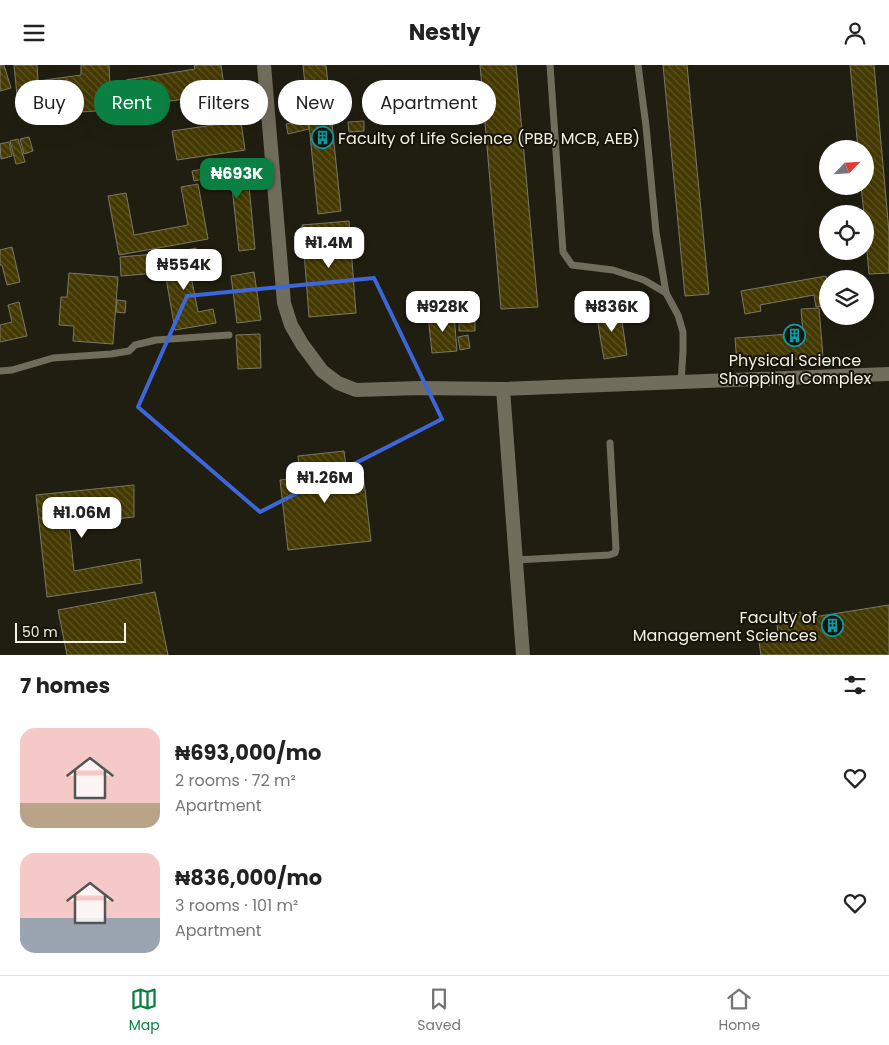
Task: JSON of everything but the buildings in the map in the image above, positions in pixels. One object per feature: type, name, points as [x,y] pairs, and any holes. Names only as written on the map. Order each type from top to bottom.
[{"type":"street","points":[[264,65],[284,303],[290,325],[302,344],[322,371],[338,383],[356,390],[420,388],[503,389],[889,374]]},
{"type":"street","points":[[503,389],[523,655]]},
{"type":"lane","points":[[550,65],[563,252],[572,265],[613,270],[644,280],[666,293]]},
{"type":"lane","points":[[638,65],[656,232],[666,293],[678,315],[683,332],[681,383]]},
{"type":"lane","points":[[0,371],[12,370],[53,358],[129,351],[135,345],[156,339],[229,335]]},
{"type":"lane","points":[[516,559],[609,555],[615,553],[610,443]]},
{"type":"highlighted area","points":[[374,278],[442,419],[260,512],[138,407],[187,296]]},
{"type":"place","name":"Faculty of Life Science (PBB, MCB, AEB)","points":[[322,138]]},
{"type":"place","name":"Physical Science Shopping Complex","points":[[795,336]]},
{"type":"place","name":"Faculty of Management Sciences","points":[[833,626]]}]
